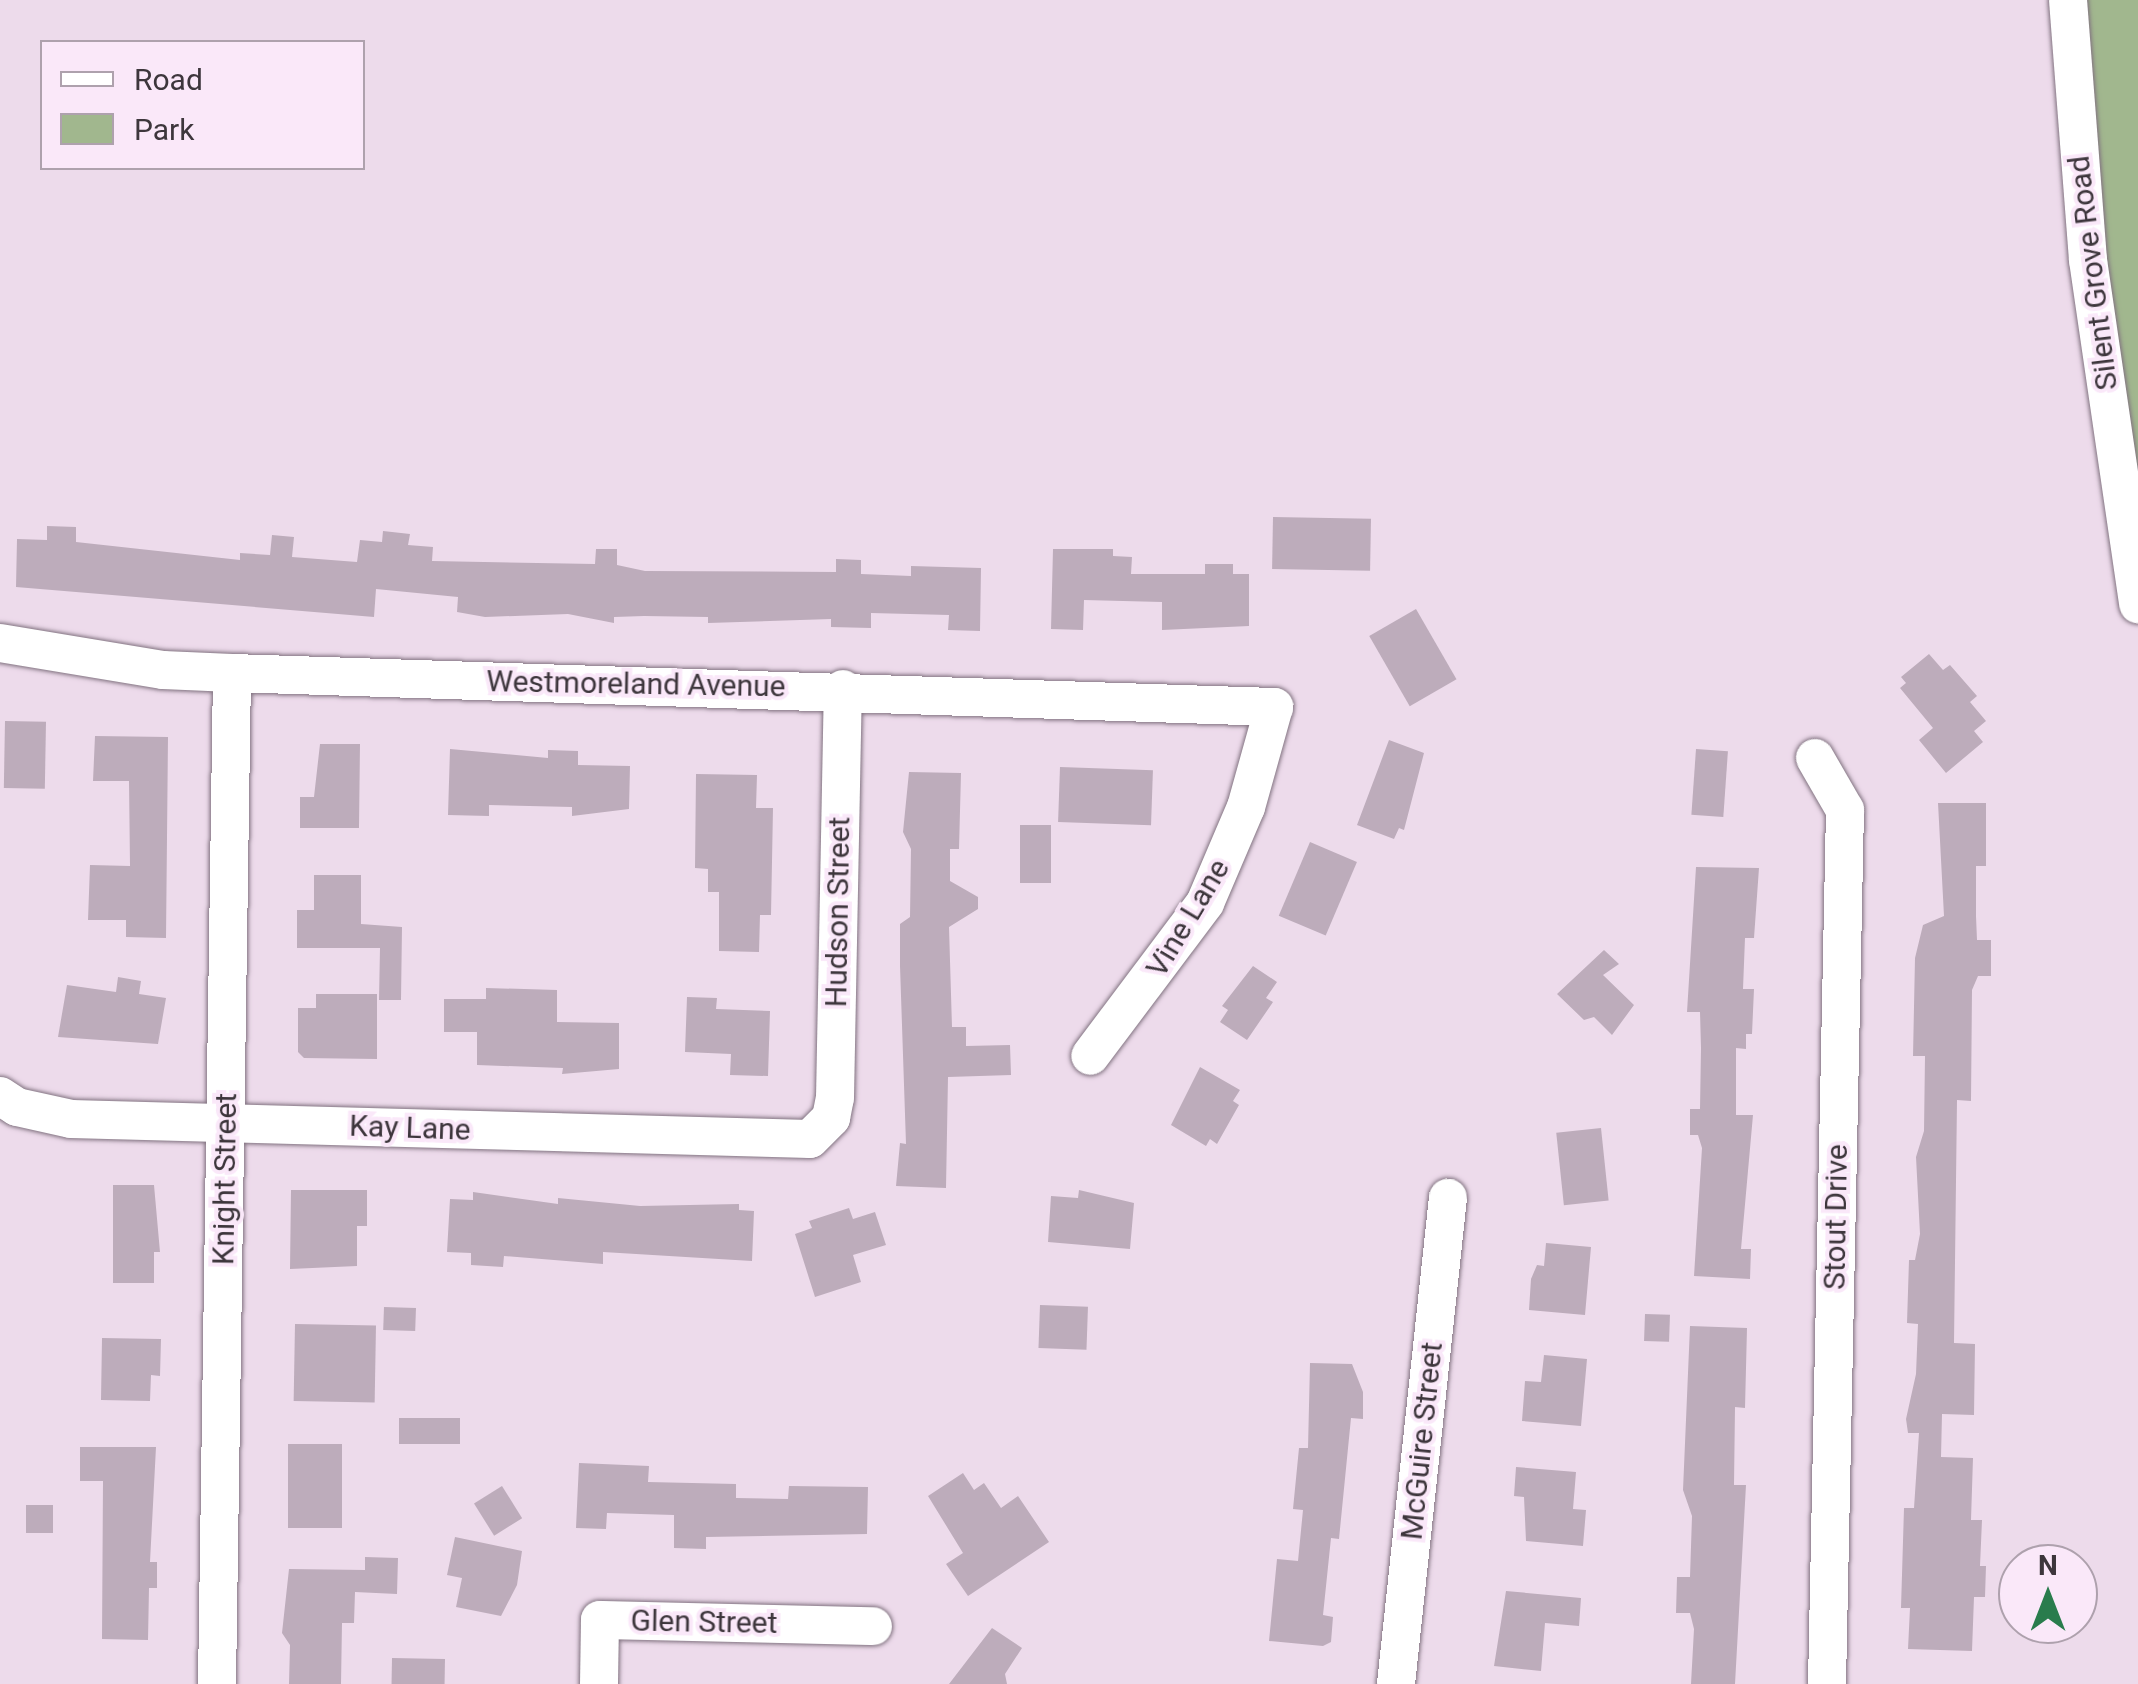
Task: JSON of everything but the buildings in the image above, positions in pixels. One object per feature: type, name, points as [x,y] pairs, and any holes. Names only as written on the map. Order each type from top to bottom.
[{"type":"street","name":"Silent Grove Road","points":[[2068,0],[2088,260],[2138,604]]},
{"type":"street","name":"Westmoreland Avenue","points":[[0,643],[148,668],[232,673],[843,689],[1274,706]]},
{"type":"street","name":"Knight Street","points":[[217,1684],[232,673]]},
{"type":"street","name":"Hudson Street","points":[[822,1131],[834,1098],[843,689]]},
{"type":"street","name":"Vine Lane","points":[[1090,1056],[1204,903],[1246,808],[1274,706]]},
{"type":"street","name":"Stout Drive","points":[[1816,758],[1845,810],[1827,1684]]},
{"type":"street","name":"Kay Lane","points":[[0,1096],[70,1119],[792,1142],[822,1131]]},
{"type":"street","name":"McGuire Street","points":[[1396,1684],[1448,1198]]},
{"type":"street","name":"Glen Street","points":[[598,1684],[600,1620],[873,1626]]},
{"type":"green space","points":[[2068,0],[2138,0],[2138,604]]}]
